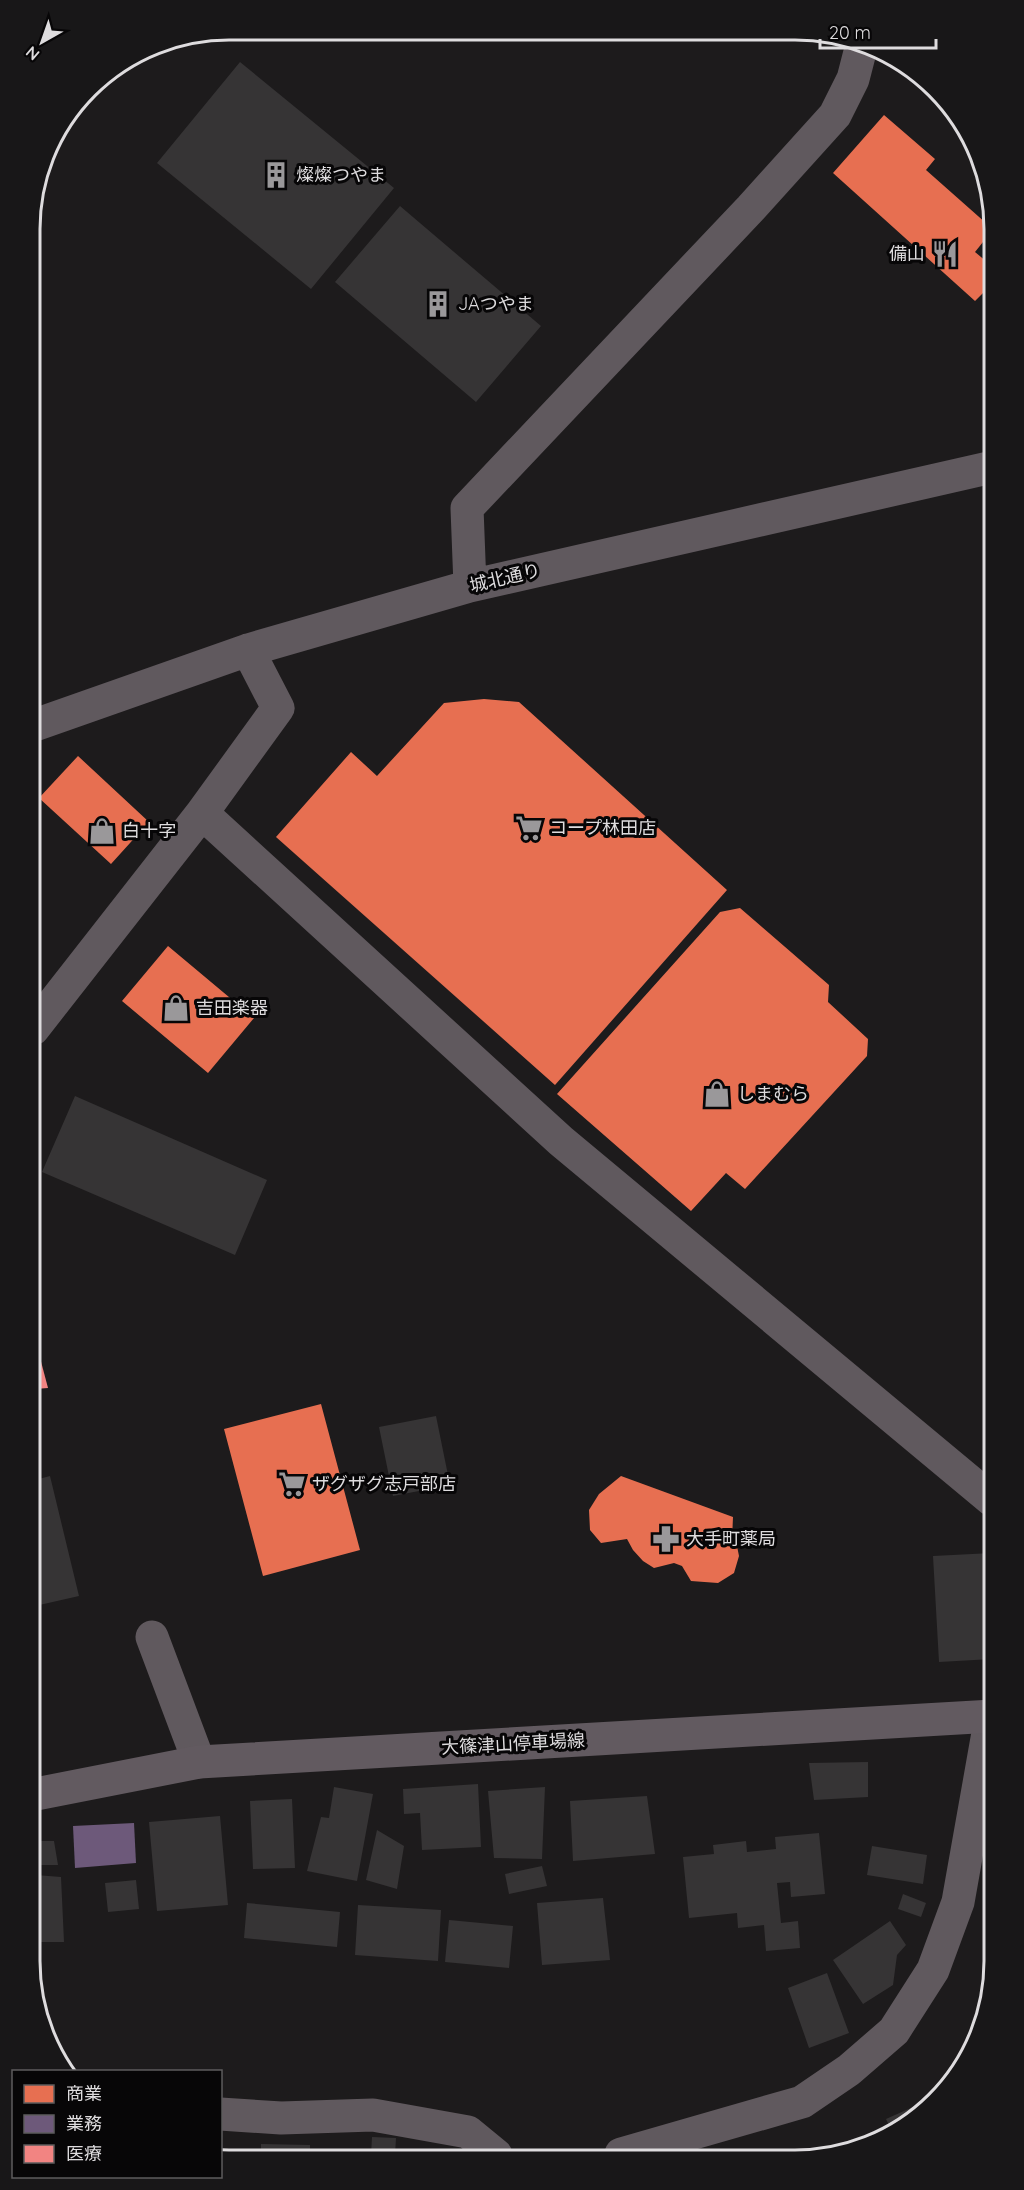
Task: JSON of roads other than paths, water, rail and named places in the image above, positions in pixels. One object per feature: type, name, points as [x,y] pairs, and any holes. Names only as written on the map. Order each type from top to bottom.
[{"type":"main road","name":"大篠津山停車場線","points":[[41,1793],[199,1762],[983,1717]]},
{"type":"street","points":[[470,586],[467,508],[751,208],[835,115],[853,79],[860,53]]},
{"type":"street","name":"城北通り","points":[[41,723],[248,650],[470,586],[984,469]]},
{"type":"street","points":[[41,1019],[202,813],[278,708],[248,650]]},
{"type":"street","points":[[202,813],[561,1141],[983,1493]]},
{"type":"street","points":[[152,1637],[199,1762]]},
{"type":"street","points":[[635,2150],[802,2102],[849,2070],[894,2031],[933,1970],[958,1902],[983,1765]]},
{"type":"street","points":[[222,2114],[281,2118],[373,2115],[468,2132],[490,2150]]},
{"type":"place","name":"燦燦つやま","points":[[276,175]]},
{"type":"place","name":"備山","points":[[945,254]]},
{"type":"place","name":"JAつやま","points":[[438,304]]},
{"type":"place","name":"コープ林田店","points":[[529,828]]},
{"type":"place","name":"白十字","points":[[102,831]]},
{"type":"place","name":"吉田楽器","points":[[176,1008]]},
{"type":"place","name":"しまむら","points":[[717,1094]]},
{"type":"place","name":"ザグザグ志戸部店","points":[[292,1484]]},
{"type":"place","name":"大手町薬局","points":[[666,1539]]}]
